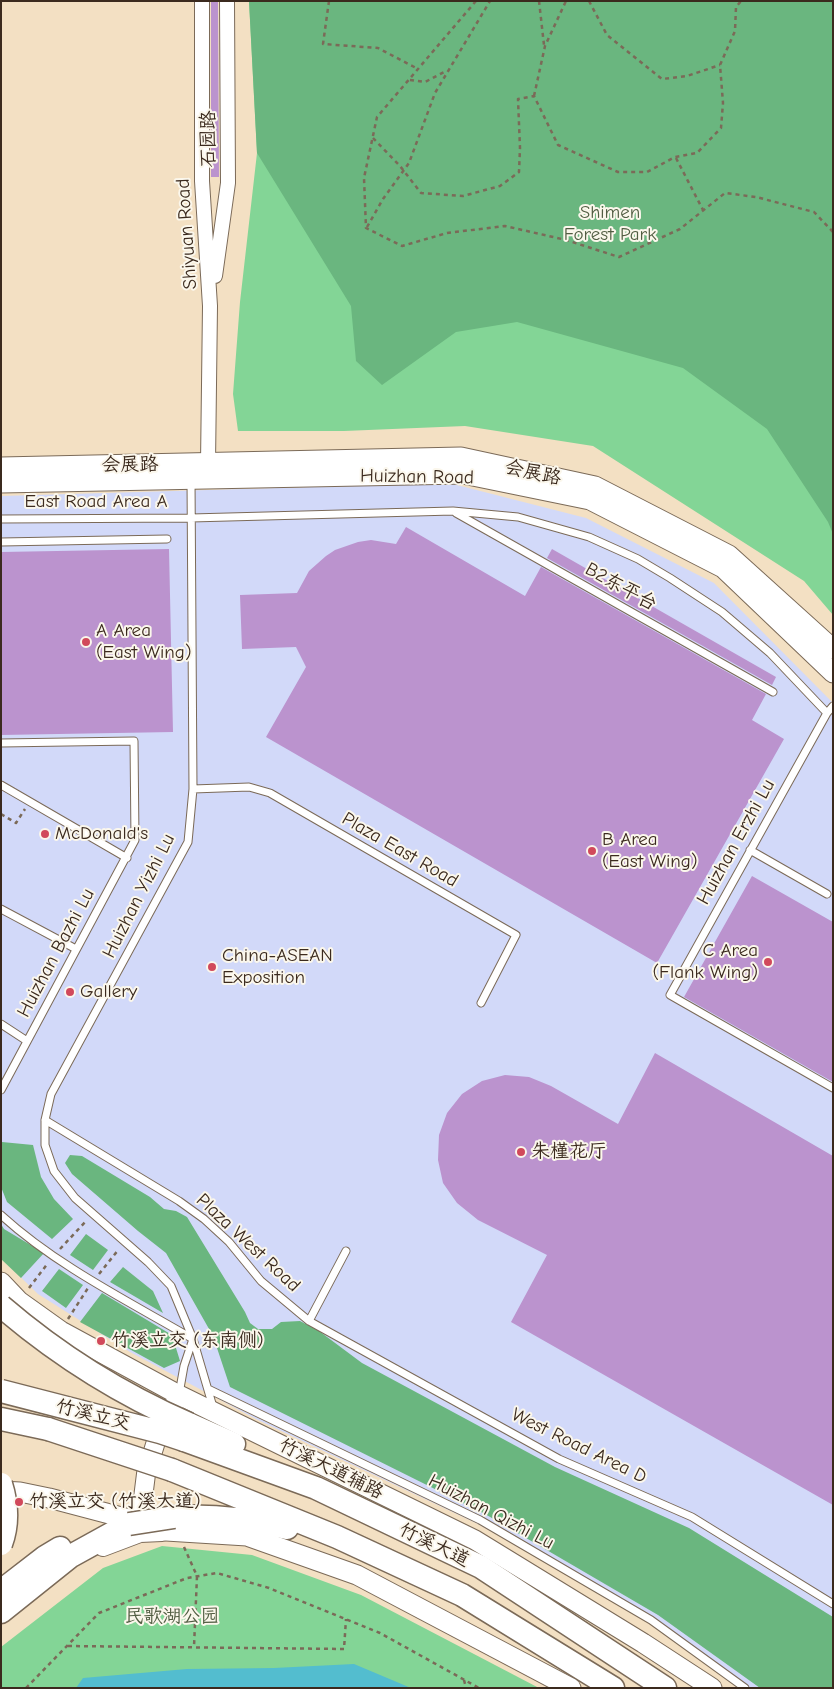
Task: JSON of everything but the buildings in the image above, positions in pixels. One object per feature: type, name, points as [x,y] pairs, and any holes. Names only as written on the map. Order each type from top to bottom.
[{"type":"highway","points":[[1,1306],[76,1364],[187,1432]]},
{"type":"highway","name":"竹溪立交","points":[[1,1391],[160,1432],[187,1432]]},
{"type":"highway","name":"竹溪立交","points":[[1,1419],[48,1429],[172,1470]]},
{"type":"highway","name":"竹溪大道","points":[[187,1432],[227,1440],[316,1488],[481,1567],[665,1688]]},
{"type":"highway","name":"竹溪大道","points":[[172,1470],[338,1537],[462,1595],[613,1688]]},
{"type":"highway","points":[[1,1484],[6,1507],[1,1544]]},
{"type":"highway","points":[[1,1591],[45,1557],[70,1542],[96,1531],[134,1523],[173,1527],[196,1516],[230,1517],[338,1537]]},
{"type":"highway","points":[[1,1612],[71,1556],[134,1523]]},
{"type":"main road","name":"会展路","points":[[1,467],[461,457],[595,486],[729,555],[833,649]]},
{"type":"main road","name":"Huizhan Road","points":[[1,483],[463,474],[590,500],[723,568],[833,672]]},
{"type":"main road","name":"竹溪大道辅路","points":[[2,1282],[19,1301],[61,1331],[179,1395],[475,1540],[643,1643],[712,1688]]},
{"type":"main road","points":[[1,1491],[20,1492],[49,1498],[134,1523]]},
{"type":"main road","points":[[173,1527],[247,1536],[357,1576],[571,1688]]},
{"type":"street","name":"Shiyuan Road","points":[[202,1],[202,182],[210,306],[208,464]]},
{"type":"street","name":"石园路","points":[[210,306],[228,183],[227,1]]},
{"type":"street","points":[[134,1523],[158,1435],[179,1395]]},
{"type":"street","points":[[1,1624],[98,1549],[140,1533],[173,1527]]},
{"type":"lane","points":[[191,479],[208,464]]},
{"type":"lane","name":"Huizhan Yizhi Lu","points":[[191,479],[193,789],[188,842],[51,1094],[45,1120],[45,1145],[54,1171],[75,1198],[148,1262],[171,1286],[193,1339],[215,1412]]},
{"type":"lane","name":"East Road Area A","points":[[1,519],[191,518],[453,511],[518,517],[589,537],[638,559],[670,578],[722,612],[770,653],[828,712]]},
{"type":"lane","name":"B2东平台","points":[[453,511],[773,692]]},
{"type":"lane","points":[[1,542],[166,539]]},
{"type":"lane","name":"Huizhan Erzhi Lu","points":[[833,706],[750,850],[670,995],[833,1088]]},
{"type":"lane","name":"Huizhan Bazhi Lu","points":[[1,743],[134,741],[135,840],[1,1090]]},
{"type":"lane","points":[[1,785],[126,858]]},
{"type":"lane","name":"Plaza East Road","points":[[193,789],[249,787],[270,793],[516,935],[481,1003]]},
{"type":"lane","points":[[750,850],[828,894]]},
{"type":"lane","points":[[1,909],[76,948]]},
{"type":"lane","points":[[1,1024],[27,1041]]},
{"type":"lane","name":"Plaza West Road","points":[[45,1120],[179,1201],[204,1220],[229,1242],[261,1281],[309,1321],[346,1251]]},
{"type":"lane","points":[[1,1215],[20,1232],[54,1256],[193,1339],[184,1366],[179,1395]]},
{"type":"lane","name":"West Road Area D","points":[[309,1321],[559,1459],[692,1517],[833,1604]]},
{"type":"lane","name":"Huizhan Qizhi Lu","points":[[208,1389],[480,1520],[651,1620],[745,1688]]},
{"type":"path","points":[[329,1],[323,44],[378,48],[418,69]]},
{"type":"path","points":[[366,228],[364,178],[377,117],[476,1]]},
{"type":"path","points":[[366,228],[409,163],[435,93],[490,1]]},
{"type":"path","points":[[539,1],[545,46]]},
{"type":"path","points":[[566,1],[545,46],[534,96],[558,145],[618,172],[647,172],[676,157],[697,153],[721,128],[723,102],[720,65],[735,31],[736,7],[741,1]]},
{"type":"path","points":[[589,1],[607,35],[662,80],[687,76],[720,65]]},
{"type":"path","points":[[409,80],[425,82],[448,71]]},
{"type":"path","points":[[373,138],[403,170],[421,193],[463,196],[500,186],[520,172],[518,99],[534,96]]},
{"type":"path","points":[[676,157],[703,210]]},
{"type":"path","points":[[366,228],[402,246],[447,233],[504,226],[566,240],[619,257],[680,229],[725,193],[756,197],[814,212],[833,232]]},
{"type":"path","points":[[1,814],[16,823],[30,801]]},
{"type":"path","points":[[173,1527],[197,1576],[194,1648]]},
{"type":"path","points":[[26,1688],[99,1613],[187,1578],[217,1573],[269,1588],[380,1633],[478,1688]]},
{"type":"path","points":[[68,1646],[344,1649],[346,1620]]},
{"type":"path","points":[[464,1679],[466,1688]]},
{"type":"shaded area","points":[[449,483],[586,518],[714,583],[833,703],[833,1688],[738,1688],[651,1623],[478,1524],[258,1420],[130,1352],[38,1294],[1,1258],[1,496]]},
{"type":"green space","name":"Shimen Forest Park","points":[[249,1],[833,1],[833,615],[804,581],[593,446],[465,426],[344,431],[238,431],[233,394],[240,302],[257,153]]},
{"type":"green space","name":"Shimen Forest Park","points":[[249,1],[833,1],[833,534],[828,522],[767,429],[683,368],[517,322],[456,332],[382,385],[356,361],[351,306],[257,153]]},
{"type":"green space","points":[[2,1142],[33,1145],[41,1177],[54,1199],[73,1219],[52,1239],[7,1202],[1,1187]]},
{"type":"green space","points":[[70,1155],[82,1156],[150,1197],[164,1209],[176,1211],[187,1217],[250,1323],[258,1329],[272,1329],[281,1322],[300,1321],[319,1331],[362,1363],[555,1467],[689,1528],[833,1617],[833,1688],[760,1688],[658,1615],[485,1514],[230,1387],[213,1336],[166,1253],[72,1174],[65,1163]]},
{"type":"green space","points":[[1,1224],[4,1229],[44,1253],[21,1278],[1,1259]]},
{"type":"green space","points":[[86,1234],[108,1250],[93,1270],[70,1255]]},
{"type":"green space","points":[[123,1267],[153,1291],[163,1313],[110,1282]]},
{"type":"green space","points":[[59,1269],[83,1285],[66,1308],[42,1291]]},
{"type":"green space","points":[[102,1293],[172,1335],[180,1361],[164,1368],[80,1322]]},
{"type":"green space","name":"民歌湖公园","points":[[162,1546],[252,1555],[361,1595],[539,1688],[1,1688],[1,1647],[103,1568]]},
{"type":"water","points":[[354,1664],[411,1688],[76,1688],[83,1678],[187,1669],[274,1668]]},
{"type":"place","name":"A Area (East Wing)","points":[[86,642]]},
{"type":"place","name":"McDonald's","points":[[45,834]]},
{"type":"place","name":"B Area (East Wing)","points":[[592,851]]},
{"type":"place","name":"C Area (Flank Wing)","points":[[768,962]]},
{"type":"place","name":"China-ASEAN Exposition","points":[[212,967]]},
{"type":"place","name":"Gallery","points":[[70,992]]},
{"type":"place","name":"朱槿花厅","points":[[521,1152]]},
{"type":"place","name":"竹溪立交 (东南侧)","points":[[101,1341]]},
{"type":"place","name":"竹溪立交 (竹溪大道)","points":[[19,1502]]}]
